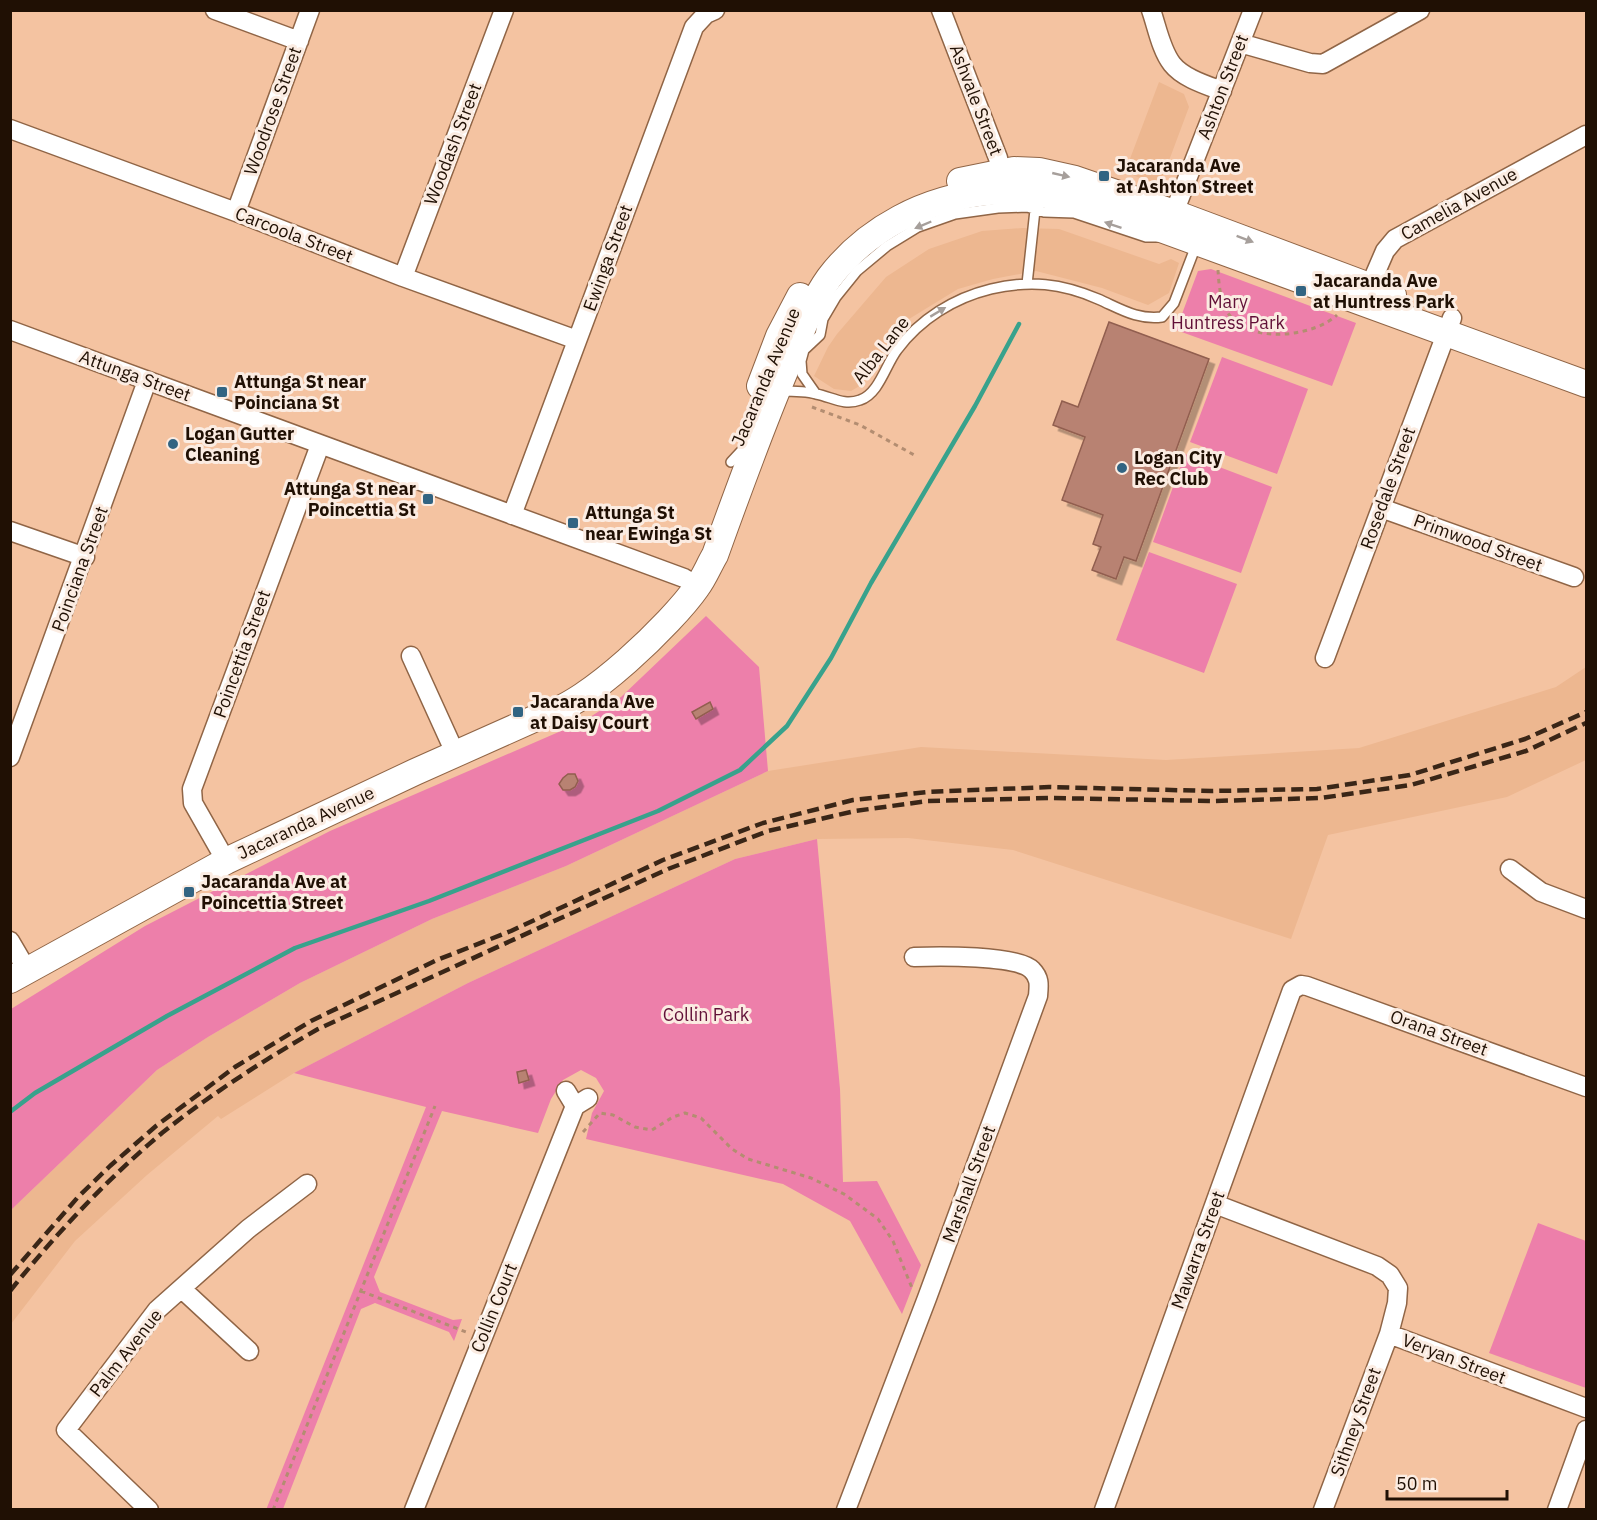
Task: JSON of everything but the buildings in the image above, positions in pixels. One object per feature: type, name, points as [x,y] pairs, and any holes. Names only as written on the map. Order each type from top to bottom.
[{"type":"street","points":[[215,10],[299,41]]},
{"type":"street","name":"Woodrose Street","points":[[236,212],[310,10]]},
{"type":"street","name":"Woodash Street","points":[[403,277],[504,10]]},
{"type":"street","name":"Ewinga Street","points":[[512,515],[694,27],[706,14],[715,10]]},
{"type":"street","name":"Ashvale Street","points":[[941,10],[1004,181]]},
{"type":"street","points":[[1151,10],[1173,66],[1202,84],[1222,91]]},
{"type":"street","name":"Ashton Street","points":[[1170,221],[1253,10]]},
{"type":"street","points":[[1240,43],[1310,63],[1323,64],[1420,10]]},
{"type":"street","name":"Carcoola Street","points":[[10,129],[577,340]]},
{"type":"street","name":"Camelia Avenue","points":[[1357,300],[1390,244],[1402,234],[1587,135]]},
{"type":"street","name":"Jacaranda Avenue","points":[[19,975],[226,861],[415,772],[545,714],[556,712],[587,693],[614,671],[674,614],[691,582],[714,555],[776,391],[799,348],[812,307],[829,279],[850,254],[877,232],[908,213],[945,200],[988,192],[1004,181]]},
{"type":"street","name":"Jacaranda Avenue","points":[[691,582],[703,537],[779,336],[801,295],[825,263],[861,230],[891,210],[951,183],[1004,181],[1049,195],[1170,221],[1357,300],[1449,325],[1587,369]]},
{"type":"street","name":"Jacaranda Avenue","points":[[1449,325],[1587,384]]},
{"type":"street","name":"Rosedale Street","points":[[1325,657],[1449,325]]},
{"type":"street","name":"Attunga Street","points":[[10,330],[691,582]]},
{"type":"street","name":"Poinciana Street","points":[[10,757],[85,557],[147,381]]},
{"type":"street","name":"Poincettia Street","points":[[226,861],[194,803],[192,789],[320,445]]},
{"type":"street","name":"Primwood Street","points":[[1381,508],[1574,578]]},
{"type":"street","points":[[10,531],[85,557]]},
{"type":"street","points":[[411,656],[456,755]]},
{"type":"street","points":[[1510,869],[1541,892],[1587,909]]},
{"type":"street","points":[[10,941],[19,975]]},
{"type":"street","name":"Marshall Street","points":[[846,1509],[927,1298],[1038,996],[1039,980],[1031,968],[1018,963],[952,955],[914,957]]},
{"type":"street","name":"Orana Street","points":[[1292,990],[1301,985],[1307,986],[1587,1087]]},
{"type":"street","name":"Mawarra Street","points":[[1104,1509],[1292,990]]},
{"type":"street","name":"Collin Court","points":[[414,1509],[576,1098]]},
{"type":"street","name":"Palm Avenue","points":[[149,1509],[66,1430],[157,1310],[248,1229],[307,1184]]},
{"type":"street","name":"Veryan Street","points":[[1215,1204],[1377,1266],[1390,1275],[1398,1288],[1397,1303],[1389,1334],[1587,1408]]},
{"type":"street","points":[[182,1289],[249,1351]]},
{"type":"street","name":"Sithney Street","points":[[1323,1509],[1389,1334]]},
{"type":"street","points":[[1557,1509],[1587,1430]]},
{"type":"lane","points":[[816,393],[802,374],[799,348],[820,335],[823,319],[836,297],[857,271],[887,246],[910,231],[955,214],[998,208],[1027,207],[1058,214],[1074,213],[1146,237],[1157,237],[1170,221]]},
{"type":"lane","points":[[1028,284],[1035,210]]},
{"type":"lane","name":"Alba Lane","points":[[776,391],[816,393],[848,402],[862,400],[875,388],[896,351],[914,330],[934,314],[962,298],[992,289],[1038,283],[1068,288],[1147,319],[1162,317],[1174,303],[1201,233]]},
{"type":"lane","points":[[731,462],[748,442],[760,408],[768,396],[776,391]]},
{"type":"path","points":[[1218,266],[1220,292],[1226,310],[1235,322],[1248,330],[1280,334],[1298,333],[1328,322],[1357,300]]},
{"type":"path","points":[[808,406],[860,425],[916,456]]},
{"type":"path","points":[[273,1509],[435,1106]]},
{"type":"path","points":[[562,1138],[573,1142],[600,1113],[613,1115],[635,1127],[651,1130],[685,1113],[701,1118],[714,1128],[732,1149],[748,1159],[811,1178],[844,1194],[878,1219],[893,1241],[914,1294],[927,1298]]},
{"type":"path","points":[[361,1291],[482,1339]]},
{"type":"shaded area","points":[[1159,82],[1184,94],[1189,107],[1164,174],[1150,182],[1125,172]]},
{"type":"shaded area","points":[[1023,228],[1059,229],[1159,264],[1171,259],[1179,263],[1169,293],[1148,305],[1102,288],[1036,271],[993,279],[958,289],[909,319],[881,349],[863,384],[851,391],[834,389],[814,376],[837,334],[886,277],[929,249],[982,231]]},
{"type":"shaded area","points":[[1586,667],[1586,760],[1507,797],[1328,835],[1291,939],[1013,850],[908,838],[817,839],[735,859],[468,983],[294,1073],[221,1119],[218,1116],[147,1175],[75,1241],[11,1324],[11,1210],[157,1070],[300,983],[432,919],[566,866],[768,771],[921,747],[1166,760],[1359,748],[1556,687]]},
{"type":"green space","name":"Mary Huntress Park","points":[[1211,269],[1356,323],[1332,386],[1176,330],[1198,271]]},
{"type":"green space","points":[[1222,357],[1308,389],[1277,474],[1190,442]]},
{"type":"green space","points":[[1185,454],[1272,487],[1241,573],[1153,542]]},
{"type":"green space","points":[[1149,552],[1237,584],[1204,673],[1116,640]]},
{"type":"green space","points":[[706,616],[759,667],[768,771],[566,866],[432,919],[300,983],[157,1070],[11,1210],[11,1009],[145,926],[330,831],[584,721],[621,697]]},
{"type":"green space","name":"Collin Park","points":[[817,839],[840,1089],[843,1182],[877,1181],[921,1265],[902,1314],[850,1221],[783,1184],[586,1139],[592,1113],[604,1091],[596,1078],[581,1070],[563,1080],[551,1099],[538,1133],[442,1111],[374,1277],[380,1292],[453,1320],[462,1319],[454,1341],[449,1332],[375,1303],[361,1309],[283,1509],[266,1510],[426,1107],[294,1073],[468,983],[735,859]]},
{"type":"green space","points":[[1538,1223],[1586,1241],[1586,1388],[1489,1353]]},
{"type":"waterway","points":[[10,1112],[35,1093],[167,1016],[295,948],[429,901],[658,811],[740,770],[787,726],[831,658],[871,583],[975,406],[1019,324]]},
{"type":"railway","points":[[10,1275],[78,1197],[156,1126],[235,1067],[311,1021],[437,960],[511,931],[663,860],[763,823],[853,800],[927,792],[1049,787],[1212,791],[1317,789],[1410,775],[1525,739],[1586,712]]},
{"type":"railway","points":[[10,1291],[82,1208],[141,1151],[199,1105],[278,1053],[318,1029],[668,869],[768,831],[855,811],[928,801],[1050,798],[1214,801],[1321,798],[1411,785],[1526,751],[1586,723]]},
{"type":"place","name":"Jacaranda Ave at Ashton Street","points":[[1104,176]]},
{"type":"place","name":"Jacaranda Ave at Huntress Park","points":[[1301,291]]},
{"type":"place","name":"Attunga St near Poinciana St","points":[[222,392]]},
{"type":"place","name":"Logan Gutter Cleaning","points":[[173,444]]},
{"type":"place","name":"Logan City Rec Club","points":[[1122,468]]},
{"type":"place","name":"Attunga St near Poincettia St","points":[[428,499]]},
{"type":"place","name":"Attunga St near Ewinga St","points":[[573,523]]},
{"type":"place","name":"Jacaranda Ave at Daisy Court","points":[[518,712]]},
{"type":"place","name":"Jacaranda Ave at Poincettia Street","points":[[189,892]]}]
